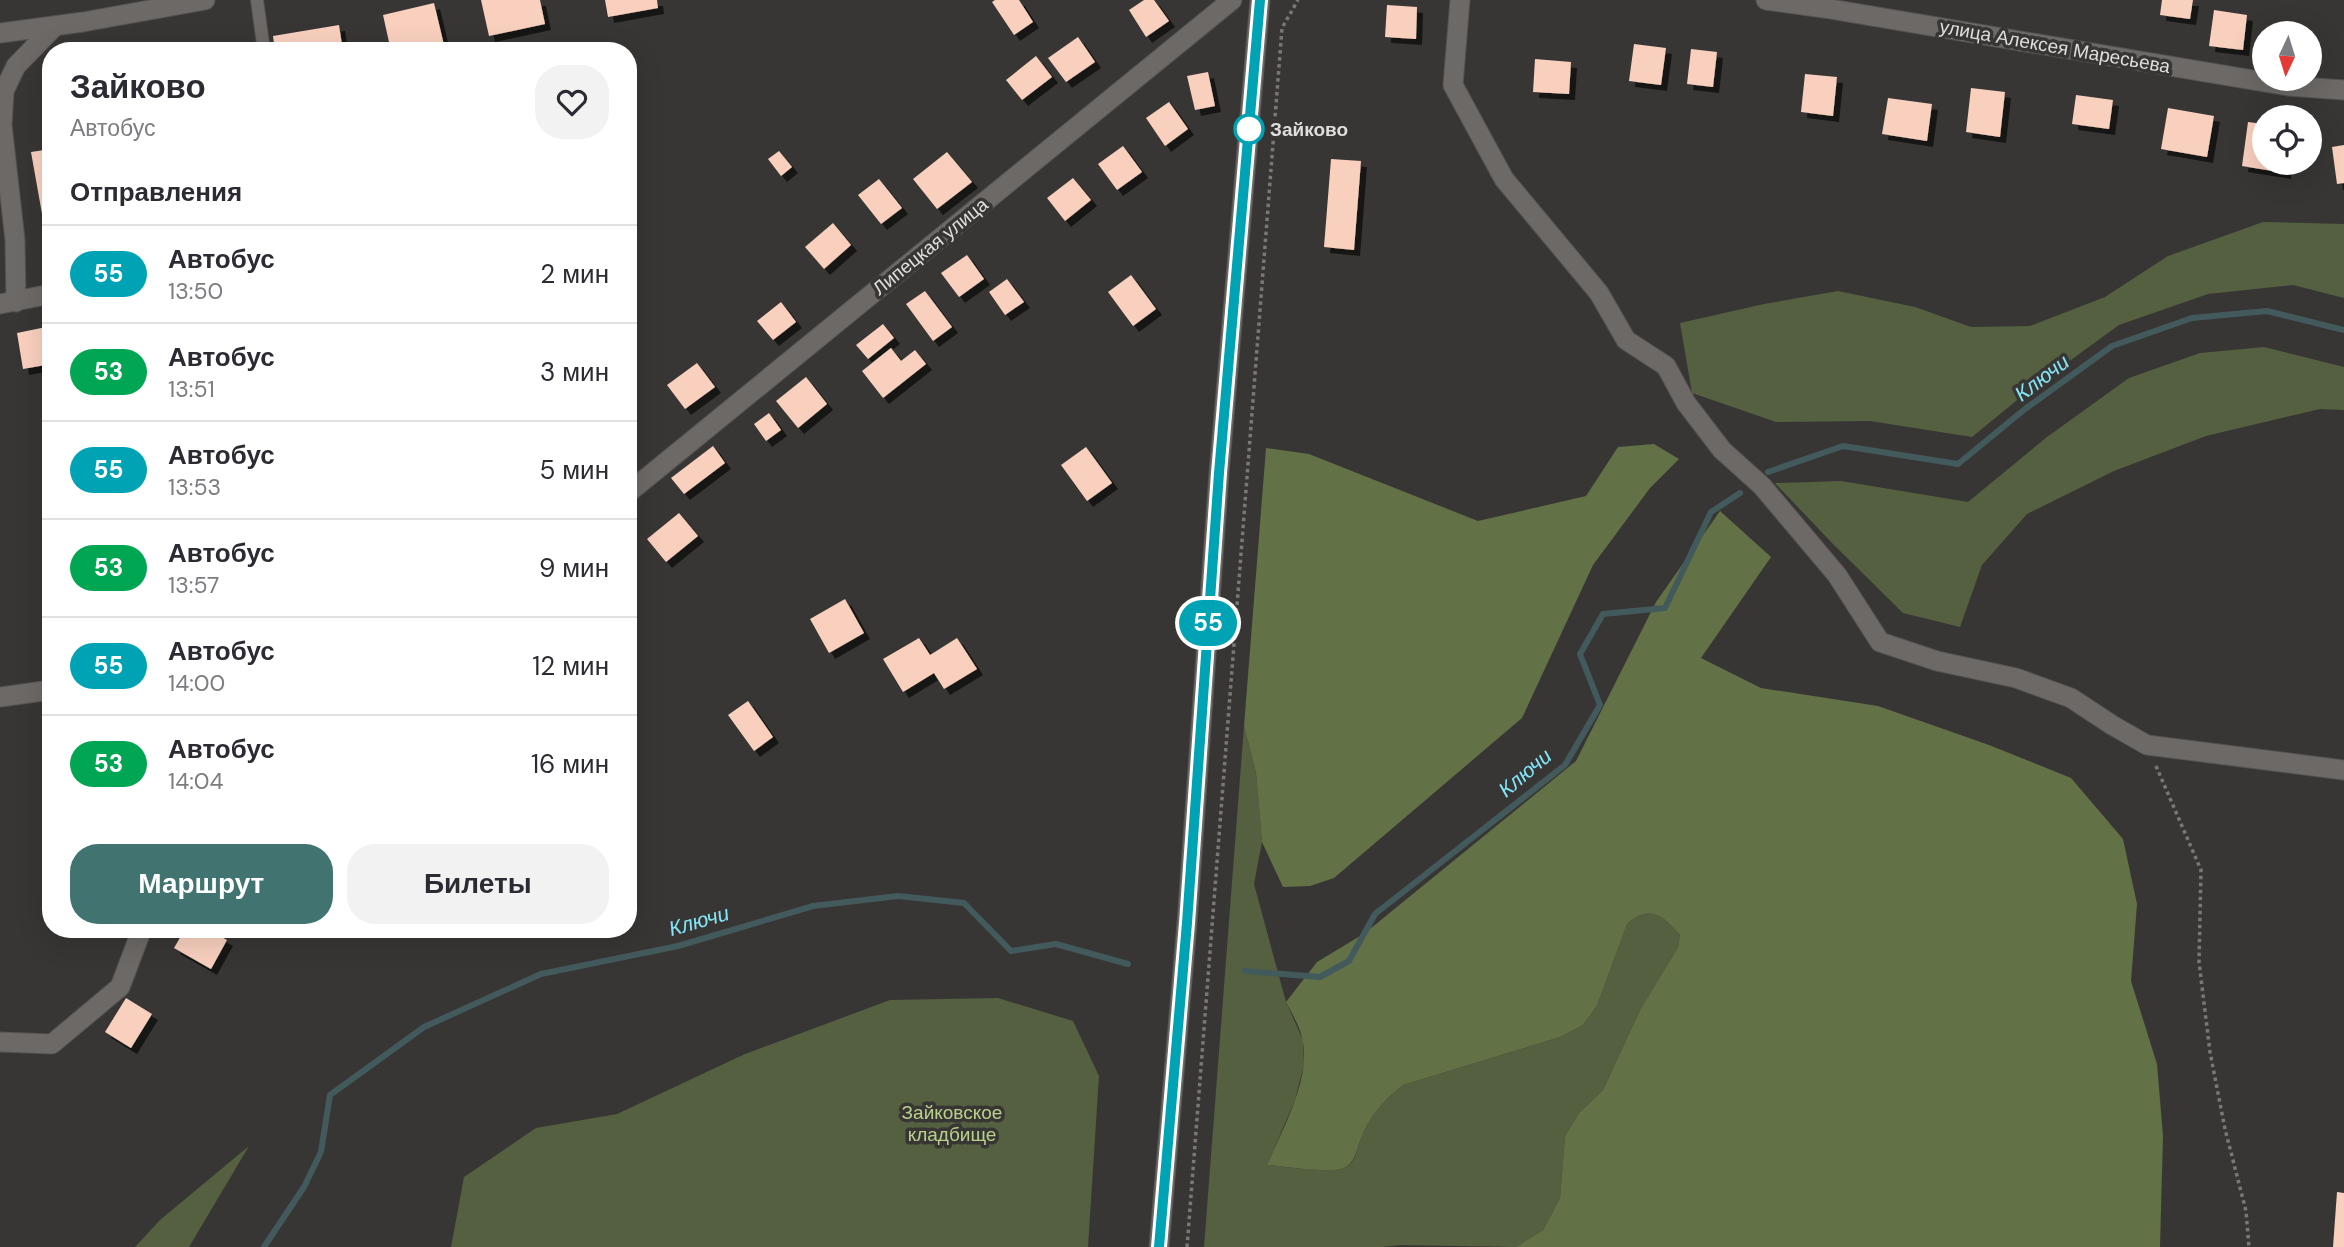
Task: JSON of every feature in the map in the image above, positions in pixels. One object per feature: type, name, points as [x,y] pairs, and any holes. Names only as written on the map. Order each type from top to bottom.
[{"type":"street","points":[[0,33],[200,0]]},
{"type":"street","name":"Липецкая улица","points":[[637,486],[1232,0]]},
{"type":"street","points":[[1159,1247],[1187,923],[1220,459],[1260,0]]},
{"type":"street","points":[[1460,0],[1453,85],[1504,179],[1599,293],[1626,340],[1666,366],[1686,402],[1722,450],[1762,486],[1837,576],[1880,642],[1937,661],[2016,678],[2071,698],[2147,745],[2344,771]]},
{"type":"street","name":"улица Алексея Маресьева","points":[[1766,0],[2288,86],[2344,90]]},
{"type":"street","points":[[42,296],[8,303],[15,240],[2,125],[4,91],[16,66],[55,26]]},
{"type":"street","points":[[0,697],[42,691]]},
{"type":"street","points":[[0,1042],[52,1044],[120,986],[139,938]]},
{"type":"lane","points":[[257,0],[263,42]]},
{"type":"path","points":[[1187,1247],[1282,27],[1298,0]]},
{"type":"path","points":[[2147,745],[2201,870],[2199,962],[2210,1052],[2225,1129],[2246,1211],[2249,1247]]},
{"type":"green space","points":[[2263,222],[2344,224],[2344,298],[2293,285],[2208,294],[2119,325],[2027,392],[1972,437],[1870,421],[1776,422],[1692,393],[1680,323],[1838,291],[1915,307],[1971,327],[2030,326],[2105,297],[2168,256]]},
{"type":"green space","points":[[2264,347],[2344,367],[2344,410],[2320,409],[2206,436],[2114,471],[2027,514],[1982,565],[1960,627],[1903,613],[1775,483],[1841,481],[1968,502],[2047,437],[2129,378],[2200,353]]},
{"type":"green space","points":[[1654,444],[1679,459],[1650,488],[1593,565],[1522,718],[1334,878],[1310,886],[1283,887],[1262,842],[1256,773],[1244,726],[1266,448],[1309,454],[1478,521],[1586,496],[1618,447]]},
{"type":"green space","points":[[1720,511],[1771,557],[1701,658],[1761,688],[1878,706],[1989,745],[2071,778],[2123,839],[2137,904],[2131,981],[2157,1064],[2163,1136],[2160,1247],[1516,1247],[1543,1230],[1560,1198],[1565,1136],[1579,1113],[1603,1090],[1640,1010],[1678,947],[1680,935],[1662,917],[1649,913],[1642,914],[1627,924],[1597,1006],[1583,1025],[1560,1037],[1403,1085],[1372,1117],[1353,1160],[1344,1168],[1318,1170],[1267,1165],[1299,1089],[1304,1057],[1302,1037],[1286,1002],[1317,962],[1365,933],[1576,761],[1656,602]]},
{"type":"green space","points":[[1244,726],[1256,773],[1262,842],[1254,884],[1286,1002],[1303,1040],[1304,1064],[1295,1100],[1267,1165],[1328,1170],[1348,1166],[1372,1117],[1403,1085],[1560,1037],[1583,1025],[1597,1006],[1627,924],[1635,918],[1649,913],[1662,917],[1680,935],[1678,947],[1640,1010],[1603,1090],[1579,1113],[1565,1136],[1560,1198],[1543,1230],[1516,1247],[1204,1247]]},
{"type":"green space","name":"Зайковское кладбище","points":[[998,998],[1073,1021],[1099,1076],[1088,1247],[451,1247],[464,1177],[536,1128],[617,1114],[745,1054],[890,1000]]},
{"type":"green space","points":[[249,1146],[189,1247],[135,1247],[160,1220]]},
{"type":"building","points":[[481,0],[540,0],[545,24],[489,36]]},
{"type":"building","points":[[605,0],[657,0],[658,8],[608,17]]},
{"type":"building","points":[[1019,0],[1033,22],[1014,35],[992,2]]},
{"type":"building","points":[[1144,0],[1154,0],[1169,21],[1146,37],[1129,10]]},
{"type":"building","points":[[2162,0],[2193,0],[2190,19],[2160,15]]},
{"type":"building","points":[[434,3],[443,42],[389,42],[383,15]]},
{"type":"building","points":[[1387,5],[1417,7],[1416,39],[1385,37]]},
{"type":"building","points":[[2214,10],[2247,15],[2243,50],[2209,46]]},
{"type":"building","points":[[339,25],[342,42],[274,42],[273,36]]},
{"type":"building","points":[[1078,37],[1095,62],[1066,82],[1048,58]]},
{"type":"building","points":[[1634,44],[1666,48],[1661,85],[1629,81]]},
{"type":"building","points":[[1691,49],[1717,52],[1713,87],[1687,84]]},
{"type":"building","points":[[1036,56],[1052,77],[1022,100],[1006,80]]},
{"type":"building","points":[[1535,59],[1571,62],[1569,94],[1533,92]]},
{"type":"building","points":[[1208,72],[1215,106],[1195,110],[1187,76]]},
{"type":"building","points":[[1805,74],[1837,77],[1833,116],[1801,112]]},
{"type":"building","points":[[1971,88],[2005,92],[2000,137],[1966,132]]},
{"type":"building","points":[[2076,95],[2113,100],[2109,129],[2072,124]]},
{"type":"building","points":[[1888,98],[1932,104],[1927,141],[1882,134]]},
{"type":"building","points":[[1169,102],[1188,129],[1165,146],[1146,118]]},
{"type":"building","points":[[2168,108],[2214,116],[2207,157],[2161,149]]},
{"type":"building","points":[[2248,122],[2252,122],[2252,168],[2242,166]]},
{"type":"building","points":[[2344,145],[2344,183],[2337,184],[2332,147]]},
{"type":"building","points":[[1123,146],[1142,172],[1117,190],[1098,164]]},
{"type":"building","points":[[42,150],[42,214],[31,152]]},
{"type":"building","points":[[779,151],[792,167],[781,176],[768,159]]},
{"type":"building","points":[[947,152],[972,182],[937,209],[913,179]]},
{"type":"building","points":[[1331,159],[1361,161],[1354,250],[1324,247]]},
{"type":"building","points":[[1073,178],[1091,200],[1065,221],[1047,198]]},
{"type":"building","points":[[879,179],[902,208],[881,224],[858,195]]},
{"type":"building","points":[[833,223],[851,245],[824,269],[805,247]]},
{"type":"building","points":[[967,255],[984,279],[959,297],[941,273]]},
{"type":"building","points":[[1131,275],[1156,309],[1133,326],[1108,292]]},
{"type":"building","points":[[1007,279],[1024,302],[1005,315],[989,292]]},
{"type":"building","points":[[925,291],[952,327],[933,341],[906,304]]},
{"type":"building","points":[[781,302],[796,322],[773,340],[757,321]]},
{"type":"building","points":[[883,324],[894,338],[868,359],[856,345]]},
{"type":"building","points":[[42,328],[42,366],[23,369],[17,333]]},
{"type":"building","points":[[891,348],[901,361],[915,350],[926,364],[883,398],[862,371]]},
{"type":"building","points":[[697,363],[715,387],[685,409],[667,385]]},
{"type":"building","points":[[806,377],[827,404],[798,428],[776,401]]},
{"type":"building","points":[[769,413],[781,430],[766,441],[754,424]]},
{"type":"building","points":[[713,446],[725,463],[684,494],[671,478]]},
{"type":"building","points":[[1086,447],[1112,483],[1087,501],[1061,465]]},
{"type":"building","points":[[679,513],[698,536],[666,562],[647,539]]},
{"type":"building","points":[[845,599],[864,633],[829,653],[810,619]]},
{"type":"building","points":[[919,638],[930,655],[957,638],[977,669],[944,689],[934,673],[903,692],[883,659]]},
{"type":"building","points":[[748,701],[773,737],[754,751],[728,715]]},
{"type":"building","points":[[180,938],[227,940],[211,969],[174,948]]},
{"type":"building","points":[[126,998],[152,1014],[131,1048],[105,1032]]},
{"type":"building","points":[[2337,1192],[2344,1193],[2344,1247],[2333,1247]]},
{"type":"waterway","name":"Ключи","points":[[1768,472],[1843,446],[1958,464],[2025,409],[2112,346],[2192,318],[2267,311],[2344,330]]},
{"type":"waterway","name":"Ключи","points":[[1245,971],[1320,977],[1349,961],[1375,914],[1565,765],[1600,705],[1580,654],[1603,614],[1665,608],[1711,512],[1740,493]]},
{"type":"waterway","name":"Ключи","points":[[264,1247],[304,1187],[321,1152],[330,1095],[424,1027],[541,974],[678,946],[813,906],[898,896],[964,903],[1011,951],[1056,944],[1128,964]]},
{"type":"bus line","name":"55","points":[[1159,1247],[1187,923],[1219,473],[1260,0]]},
{"type":"place","name":"Зайково","points":[[1249,129]]}]
